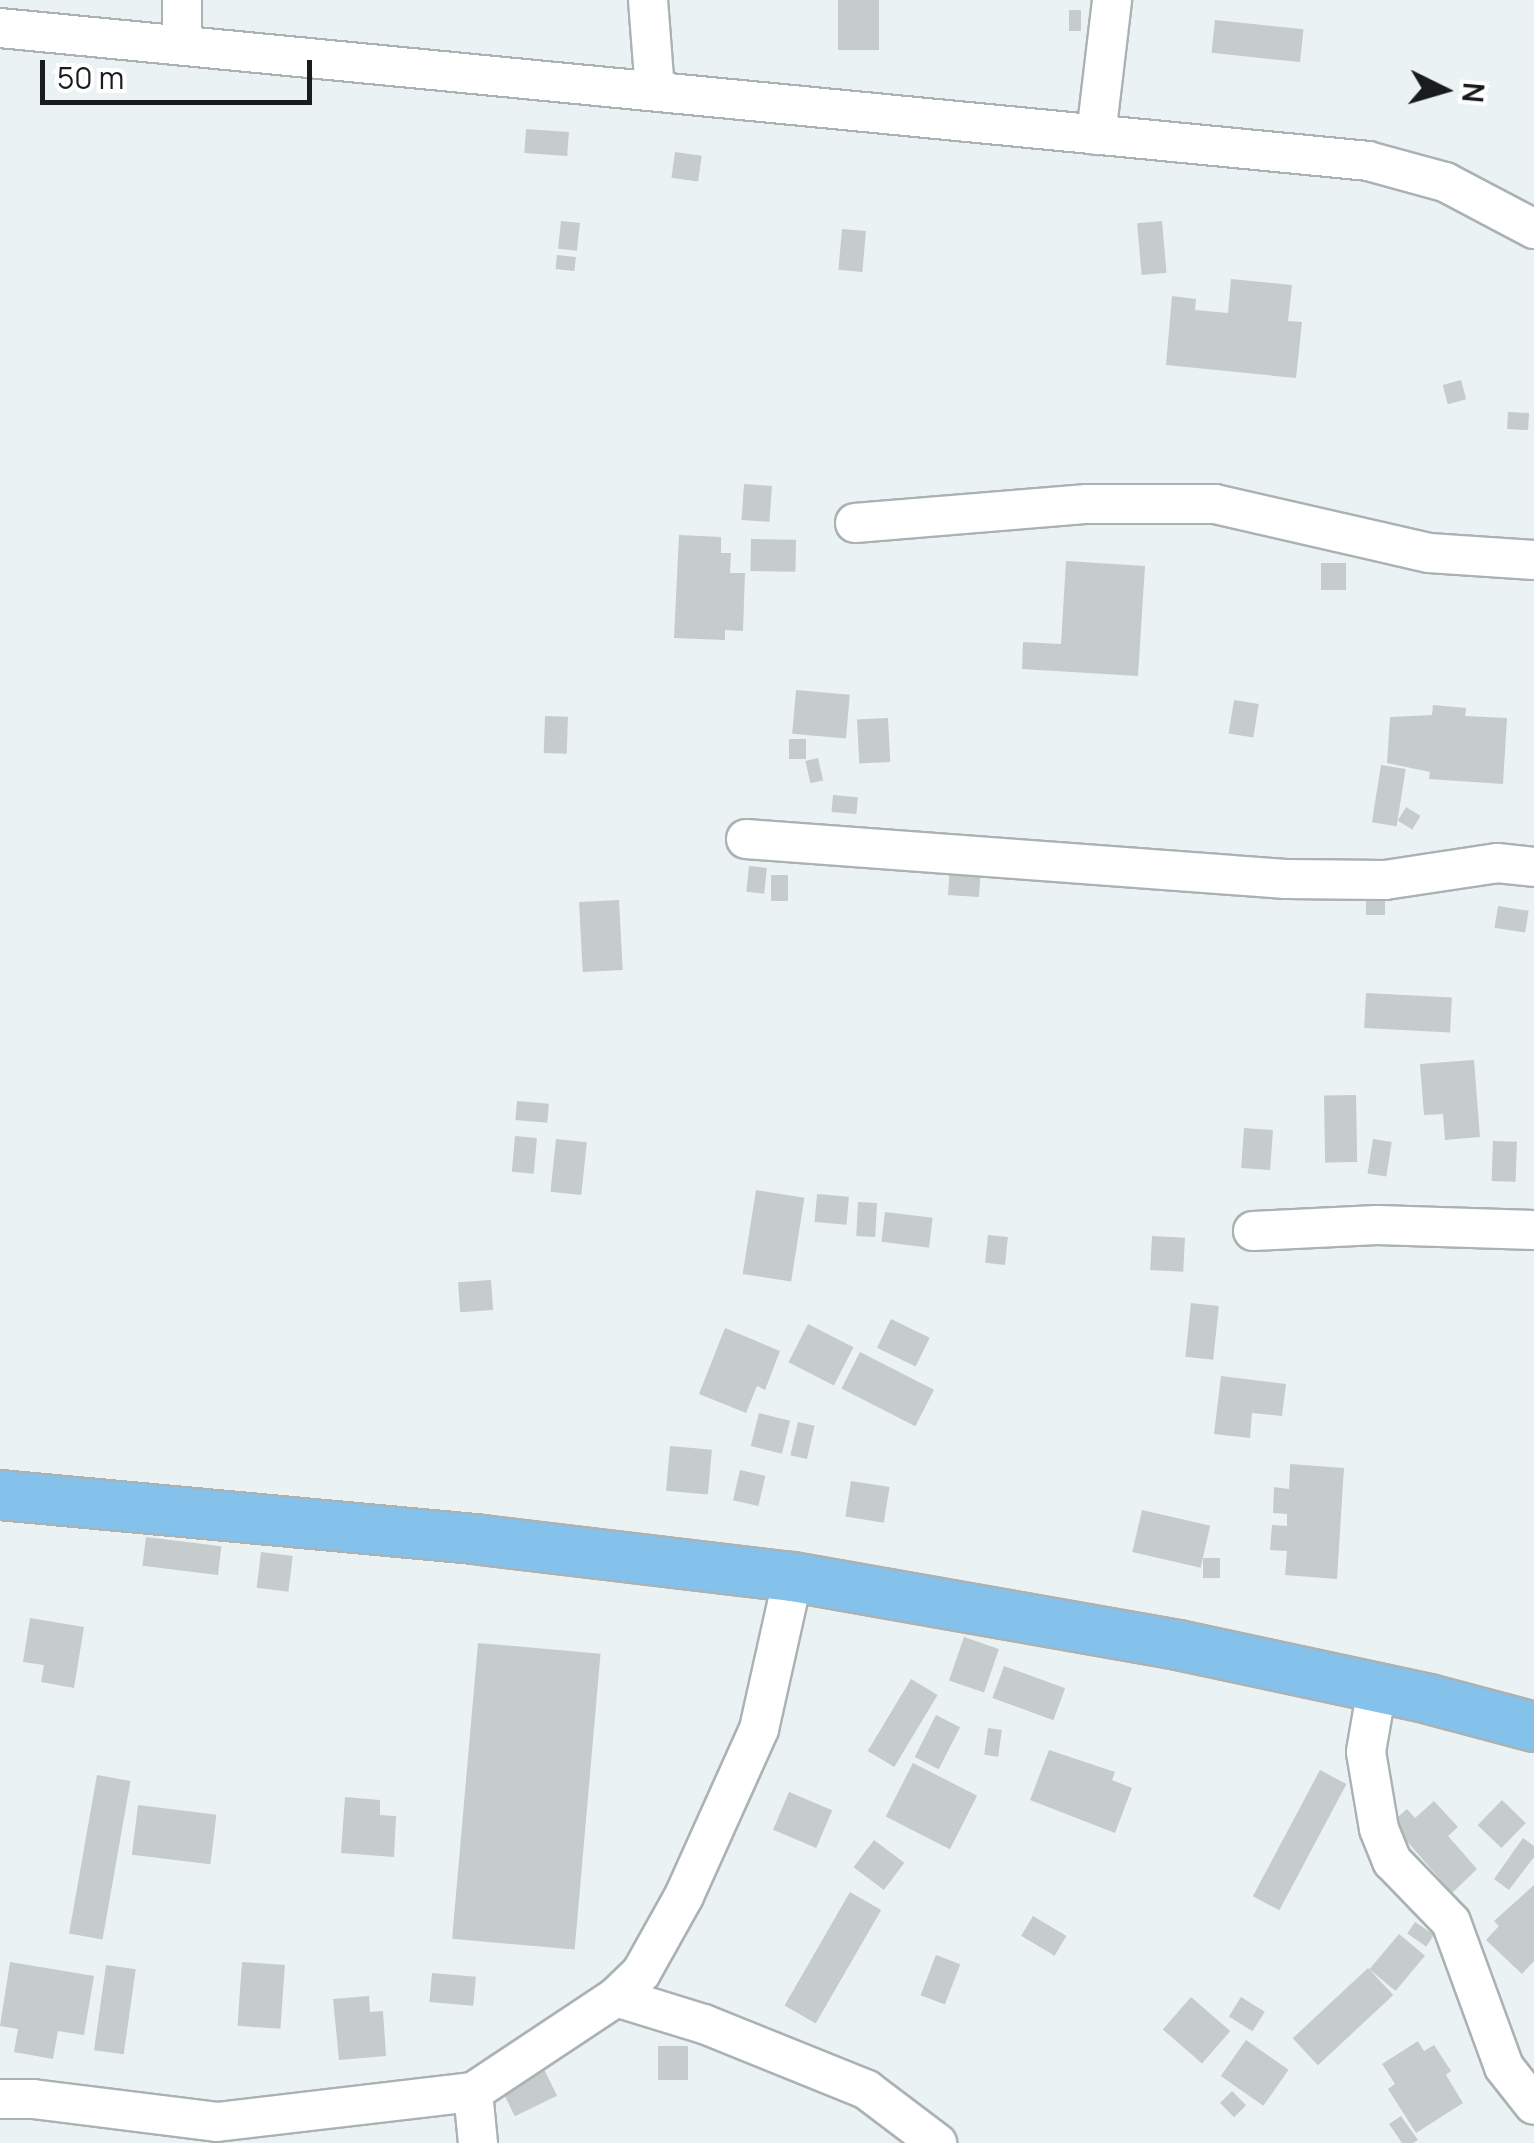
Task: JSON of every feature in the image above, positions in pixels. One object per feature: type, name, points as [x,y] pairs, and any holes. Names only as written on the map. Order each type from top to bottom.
[{"type":"main road","points":[[0,1495],[480,1540],[793,1577],[1178,1645],[1534,1727]]},
{"type":"street","points":[[182,0],[182,45]]},
{"type":"street","points":[[648,0],[654,90]]},
{"type":"street","points":[[1096,135],[1112,0]]},
{"type":"street","points":[[0,28],[1368,161],[1446,182],[1534,229]]},
{"type":"street","points":[[855,523],[1088,504],[1215,504],[1429,553],[1534,560]]},
{"type":"street","points":[[746,838],[1305,880],[1385,880],[1497,864],[1534,867]]},
{"type":"street","points":[[1252,1231],[1376,1225],[1534,1230]]},
{"type":"street","points":[[0,2100],[34,2099],[217,2122],[474,2092],[616,1997],[640,1974],[684,1896],[759,1728],[793,1577]]},
{"type":"street","points":[[1376,1688],[1366,1752],[1379,1829],[1392,1861],[1451,1922],[1504,2067],[1534,2105]]},
{"type":"street","points":[[616,1997],[704,2024],[867,2090],[936,2143]]},
{"type":"street","points":[[474,2092],[478,2143]]},
{"type":"building","points":[[838,0],[879,0],[879,50],[838,50]]},
{"type":"building","points":[[1069,10],[1081,10],[1081,31],[1069,31]]},
{"type":"building","points":[[1215,20],[1304,29],[1300,62],[1212,53]]},
{"type":"building","points":[[526,129],[569,132],[567,156],[524,153]]},
{"type":"building","points":[[675,152],[702,156],[698,182],[671,178]]},
{"type":"building","points":[[561,221],[580,223],[577,251],[558,249]]},
{"type":"building","points":[[1162,221],[1167,273],[1142,275],[1137,223]]},
{"type":"building","points":[[842,229],[866,231],[862,272],[838,270]]},
{"type":"building","points":[[557,255],[576,257],[574,271],[556,269]]},
{"type":"building","points":[[1231,279],[1292,285],[1288,321],[1302,322],[1296,378],[1166,365],[1172,296],[1196,299],[1195,310],[1228,313]]},
{"type":"building","points":[[1461,380],[1466,399],[1448,404],[1443,385]]},
{"type":"building","points":[[1508,412],[1529,413],[1528,430],[1507,429]]},
{"type":"building","points":[[744,484],[772,486],[769,522],[741,520]]},
{"type":"building","points":[[679,535],[721,537],[721,553],[731,553],[730,573],[745,573],[743,631],[725,630],[725,640],[674,638]]},
{"type":"building","points":[[751,539],[796,540],[795,572],[750,571]]},
{"type":"building","points":[[1066,561],[1145,566],[1138,676],[1022,669],[1023,642],[1061,644]]},
{"type":"building","points":[[1321,563],[1346,563],[1346,590],[1321,590]]},
{"type":"building","points":[[796,690],[850,695],[846,739],[792,734]]},
{"type":"building","points":[[1234,700],[1259,704],[1253,737],[1229,734]]},
{"type":"building","points":[[1433,705],[1466,708],[1465,716],[1507,718],[1503,784],[1429,779],[1430,772],[1387,763],[1390,717],[1432,715]]},
{"type":"building","points":[[545,716],[568,717],[567,754],[544,753]]},
{"type":"building","points":[[888,718],[890,762],[859,764],[857,720]]},
{"type":"building","points":[[789,739],[806,739],[806,759],[789,759]]},
{"type":"building","points":[[818,758],[823,780],[811,783],[805,761]]},
{"type":"building","points":[[1381,765],[1406,769],[1397,826],[1372,822]]},
{"type":"building","points":[[833,795],[858,797],[856,814],[832,812]]},
{"type":"building","points":[[1406,807],[1421,816],[1412,829],[1398,821]]},
{"type":"building","points":[[749,866],[767,868],[764,894],[746,892]]},
{"type":"building","points":[[950,866],[981,868],[979,897],[948,895]]},
{"type":"building","points":[[771,875],[788,875],[788,901],[771,901]]},
{"type":"building","points":[[1366,897],[1385,897],[1385,915],[1366,915]]},
{"type":"building","points":[[619,900],[623,970],[583,972],[579,902]]},
{"type":"building","points":[[1498,906],[1529,911],[1525,933],[1495,928]]},
{"type":"building","points":[[1366,993],[1452,998],[1450,1032],[1364,1028]]},
{"type":"building","points":[[1474,1060],[1480,1137],[1445,1140],[1443,1114],[1424,1115],[1420,1064]]},
{"type":"building","points":[[1356,1095],[1357,1162],[1325,1163],[1324,1096]]},
{"type":"building","points":[[517,1101],[549,1104],[547,1123],[515,1120]]},
{"type":"building","points":[[1244,1128],[1273,1130],[1270,1170],[1241,1168]]},
{"type":"building","points":[[515,1136],[537,1138],[534,1174],[512,1172]]},
{"type":"building","points":[[556,1139],[587,1142],[581,1195],[550,1192]]},
{"type":"building","points":[[1373,1139],[1392,1142],[1386,1177],[1368,1174]]},
{"type":"building","points":[[1493,1141],[1517,1142],[1516,1182],[1492,1181]]},
{"type":"building","points":[[756,1190],[804,1198],[791,1282],[743,1274]]},
{"type":"building","points":[[817,1194],[849,1197],[846,1225],[815,1222]]},
{"type":"building","points":[[858,1202],[877,1203],[875,1237],[856,1236]]},
{"type":"building","points":[[885,1212],[933,1218],[929,1248],[881,1242]]},
{"type":"building","points":[[988,1235],[1008,1237],[1005,1265],[985,1263]]},
{"type":"building","points":[[1152,1236],[1185,1238],[1183,1272],[1150,1270]]},
{"type":"building","points":[[491,1280],[493,1310],[460,1312],[458,1282]]},
{"type":"building","points":[[1191,1303],[1219,1306],[1213,1360],[1185,1357]]},
{"type":"building","points":[[891,1319],[930,1338],[916,1367],[877,1348]]},
{"type":"building","points":[[808,1324],[853,1347],[834,1385],[788,1362]]},
{"type":"building","points":[[725,1328],[780,1351],[765,1390],[757,1386],[746,1413],[699,1394]]},
{"type":"building","points":[[860,1352],[934,1390],[915,1426],[841,1389]]},
{"type":"building","points":[[1221,1376],[1286,1384],[1282,1416],[1252,1413],[1250,1438],[1214,1434]]},
{"type":"building","points":[[759,1413],[790,1421],[782,1454],[751,1446]]},
{"type":"building","points":[[798,1422],[815,1426],[807,1459],[790,1455]]},
{"type":"building","points":[[670,1446],[712,1450],[708,1494],[666,1491]]},
{"type":"building","points":[[1290,1464],[1344,1468],[1337,1579],[1285,1575],[1287,1551],[1270,1550],[1272,1525],[1287,1526],[1287,1514],[1273,1513],[1274,1487],[1289,1489]]},
{"type":"building","points":[[740,1470],[765,1476],[758,1506],[733,1500]]},
{"type":"building","points":[[851,1481],[890,1487],[884,1523],[845,1517]]},
{"type":"building","points":[[1142,1510],[1210,1526],[1201,1568],[1132,1552]]},
{"type":"building","points":[[146,1537],[221,1546],[218,1575],[142,1566]]},
{"type":"building","points":[[261,1552],[293,1556],[288,1592],[257,1588]]},
{"type":"building","points":[[1203,1558],[1220,1558],[1220,1578],[1203,1578]]},
{"type":"building","points":[[30,1618],[84,1627],[74,1688],[41,1682],[44,1665],[23,1662]]},
{"type":"building","points":[[964,1637],[999,1649],[984,1693],[949,1680]]},
{"type":"building","points":[[478,1643],[601,1654],[575,1950],[452,1939]]},
{"type":"building","points":[[1004,1666],[1065,1688],[1053,1720],[992,1698]]},
{"type":"building","points":[[911,1679],[938,1695],[894,1767],[868,1751]]},
{"type":"building","points":[[936,1715],[960,1727],[939,1769],[915,1757]]},
{"type":"building","points":[[988,1728],[1002,1730],[998,1757],[984,1755]]},
{"type":"building","points":[[1049,1750],[1115,1772],[1112,1780],[1132,1788],[1115,1833],[1030,1800]]},
{"type":"building","points":[[913,1763],[977,1796],[950,1849],[886,1816]]},
{"type":"building","points":[[1320,1770],[1346,1784],[1279,1910],[1253,1896]]},
{"type":"building","points":[[97,1775],[130,1781],[103,1939],[69,1934]]},
{"type":"building","points":[[789,1792],[832,1810],[816,1848],[773,1830]]},
{"type":"building","points":[[345,1797],[380,1800],[380,1815],[396,1816],[394,1857],[341,1853]]},
{"type":"building","points":[[1502,1800],[1526,1823],[1501,1848],[1478,1825]]},
{"type":"building","points":[[1434,1801],[1458,1827],[1448,1836],[1477,1869],[1452,1893],[1391,1823],[1407,1809],[1415,1818]]},
{"type":"building","points":[[138,1805],[216,1815],[210,1864],[132,1855]]},
{"type":"building","points":[[1523,1838],[1534,1846],[1534,1857],[1509,1890],[1494,1879]]},
{"type":"building","points":[[874,1840],[904,1863],[884,1890],[854,1867]]},
{"type":"building","points":[[1534,1885],[1534,1961],[1522,1974],[1486,1940],[1499,1926],[1494,1921]]},
{"type":"building","points":[[850,1892],[881,1910],[816,2023],[785,2005]]},
{"type":"building","points":[[1033,1916],[1066,1936],[1055,1956],[1021,1936]]},
{"type":"building","points":[[1415,1922],[1434,1935],[1426,1946],[1407,1934]]},
{"type":"building","points":[[1399,1934],[1425,1956],[1395,1991],[1369,1969]]},
{"type":"building","points":[[936,1955],[960,1964],[945,2004],[921,1995]]},
{"type":"building","points":[[10,1962],[94,1976],[84,2035],[58,2031],[53,2059],[14,2052],[18,2029],[0,2026]]},
{"type":"building","points":[[242,1962],[285,1965],[280,2029],[238,2026]]},
{"type":"building","points":[[106,1965],[136,1969],[124,2054],[94,2050]]},
{"type":"building","points":[[1368,1968],[1393,1995],[1318,2065],[1293,2038]]},
{"type":"building","points":[[432,1973],[476,1977],[473,2006],[429,2002]]},
{"type":"building","points":[[369,1996],[370,2012],[383,2011],[386,2056],[339,2060],[333,1999]]},
{"type":"building","points":[[1191,1997],[1230,2031],[1202,2064],[1163,2029]]},
{"type":"building","points":[[1241,1997],[1265,2012],[1253,2031],[1229,2017]]},
{"type":"building","points":[[1246,2040],[1289,2070],[1263,2106],[1221,2076]]},
{"type":"building","points":[[1418,2041],[1424,2051],[1434,2045],[1451,2071],[1446,2075],[1463,2103],[1416,2133],[1388,2089],[1395,2084],[1382,2064]]},
{"type":"building","points":[[658,2046],[688,2046],[688,2080],[658,2080]]},
{"type":"building","points":[[543,2067],[557,2096],[515,2116],[501,2088]]},
{"type":"building","points":[[1232,2091],[1246,2105],[1234,2117],[1220,2103]]},
{"type":"building","points":[[1401,2116],[1418,2140],[1413,2143],[1402,2143],[1389,2124]]}]
